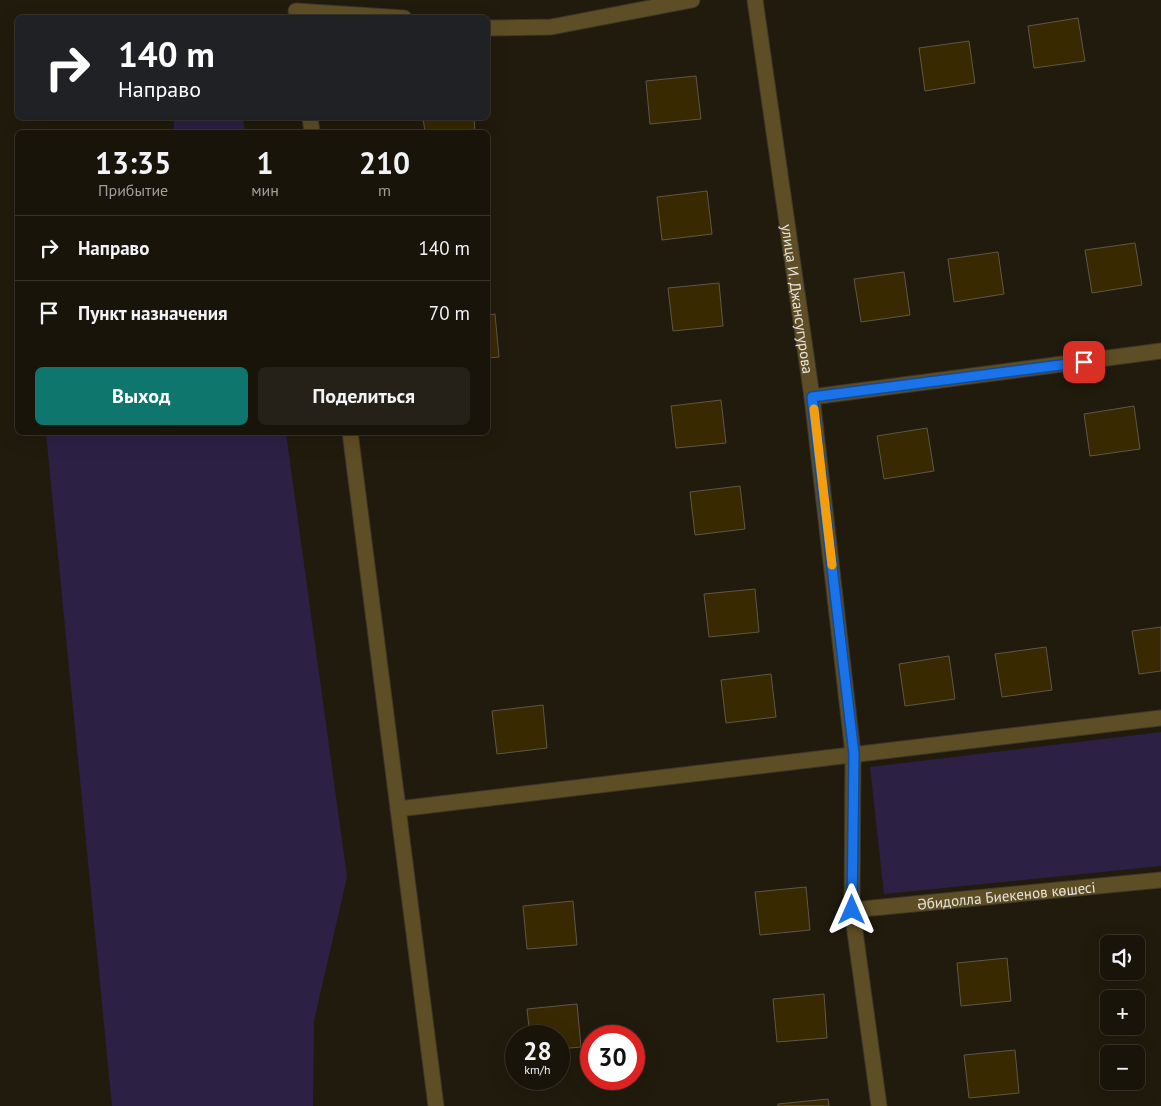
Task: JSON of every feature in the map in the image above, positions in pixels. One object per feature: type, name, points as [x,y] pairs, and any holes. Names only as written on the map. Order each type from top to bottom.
[{"type":"street","points":[[490,28],[551,27],[692,0]]},
{"type":"street","name":"улица И. Джансугурова","points":[[755,0],[812,397],[854,754],[852,910],[879,1106]]},
{"type":"street","points":[[296,9],[368,15]]},
{"type":"street","points":[[812,397],[1161,351]]},
{"type":"street","points":[[350,435],[436,1106]]},
{"type":"street","points":[[398,810],[1161,718]]},
{"type":"street","name":"Әбидолла Биекенов көшесі","points":[[852,910],[1161,880]]},
{"type":"shaded area","points":[[174,120],[243,120],[245,130],[174,130]]},
{"type":"shaded area","points":[[46,435],[286,435],[347,877],[314,1021],[313,1106],[112,1106]]},
{"type":"shaded area","points":[[1161,732],[1161,866],[884,894],[870,767]]},
{"type":"building","points":[[1078,18],[1085,61],[1034,68],[1028,26]]},
{"type":"building","points":[[969,41],[975,83],[925,91],[919,48]]},
{"type":"building","points":[[696,76],[701,119],[650,124],[646,81]]},
{"type":"building","points":[[423,120],[474,120],[475,130],[425,130]]},
{"type":"building","points":[[707,191],[712,234],[662,240],[657,197]]},
{"type":"building","points":[[1135,243],[1142,285],[1092,293],[1085,250]]},
{"type":"building","points":[[998,252],[1004,294],[954,302],[948,259]]},
{"type":"building","points":[[904,272],[910,315],[861,322],[854,279]]},
{"type":"building","points":[[719,283],[723,326],[673,331],[668,288]]},
{"type":"building","points":[[495,314],[499,357],[490,358],[490,315]]},
{"type":"building","points":[[721,400],[726,443],[676,448],[671,406]]},
{"type":"building","points":[[1134,406],[1140,449],[1090,456],[1084,414]]},
{"type":"building","points":[[927,428],[934,471],[884,479],[877,436]]},
{"type":"building","points":[[740,486],[745,529],[695,535],[690,492]]},
{"type":"building","points":[[755,589],[759,632],[709,637],[704,594]]},
{"type":"building","points":[[1161,627],[1161,671],[1139,674],[1132,631]]},
{"type":"building","points":[[1046,647],[1052,690],[1002,697],[995,654]]},
{"type":"building","points":[[949,656],[955,699],[905,706],[899,664]]},
{"type":"building","points":[[771,674],[776,717],[726,723],[721,680]]},
{"type":"building","points":[[543,705],[547,748],[497,754],[492,711]]},
{"type":"building","points":[[806,887],[810,930],[760,935],[755,892]]},
{"type":"building","points":[[573,901],[577,945],[527,949],[523,906]]},
{"type":"building","points":[[1007,958],[1011,1001],[961,1006],[957,963]]},
{"type":"building","points":[[824,994],[827,1038],[777,1042],[773,999]]},
{"type":"building","points":[[577,1004],[580,1047],[570,1048],[570,1025],[529,1025],[527,1009]]},
{"type":"building","points":[[1015,1050],[1019,1093],[969,1098],[964,1055]]},
{"type":"building","points":[[828,1099],[829,1106],[778,1106],[778,1104]]},
{"type":"slow traffic","points":[[814,409],[832,565]]},
{"type":"route","points":[[852,910],[854,754],[812,397],[1084,362]]}]
